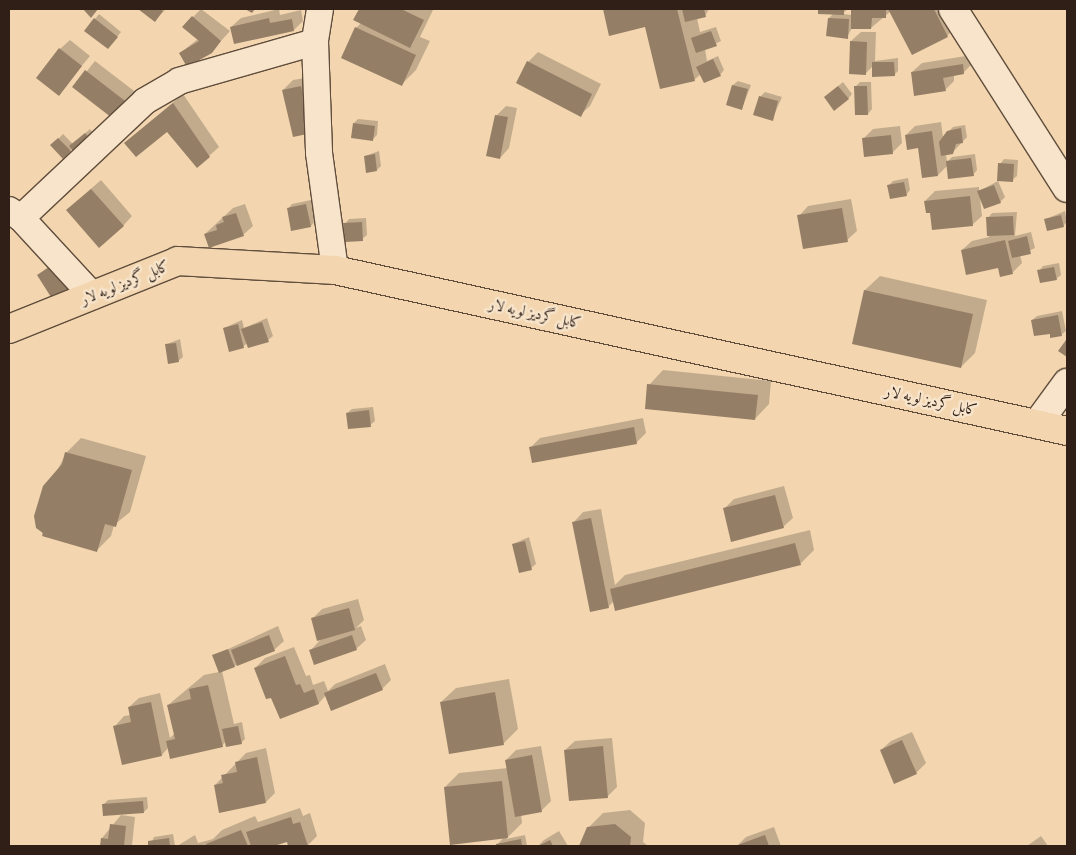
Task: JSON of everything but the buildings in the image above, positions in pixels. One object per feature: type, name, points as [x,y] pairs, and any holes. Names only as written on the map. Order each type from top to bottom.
[{"type":"highway","name":"کابل گردیز لویه لار","points":[[9,329],[178,261],[335,270],[1067,431]]},
{"type":"street","points":[[320,9],[315,42],[319,153],[335,270]]},
{"type":"street","points":[[953,9],[1067,188]]},
{"type":"street","points":[[93,296],[15,214],[145,101],[180,81],[315,42]]},
{"type":"street","points":[[1037,424],[1067,383]]}]
